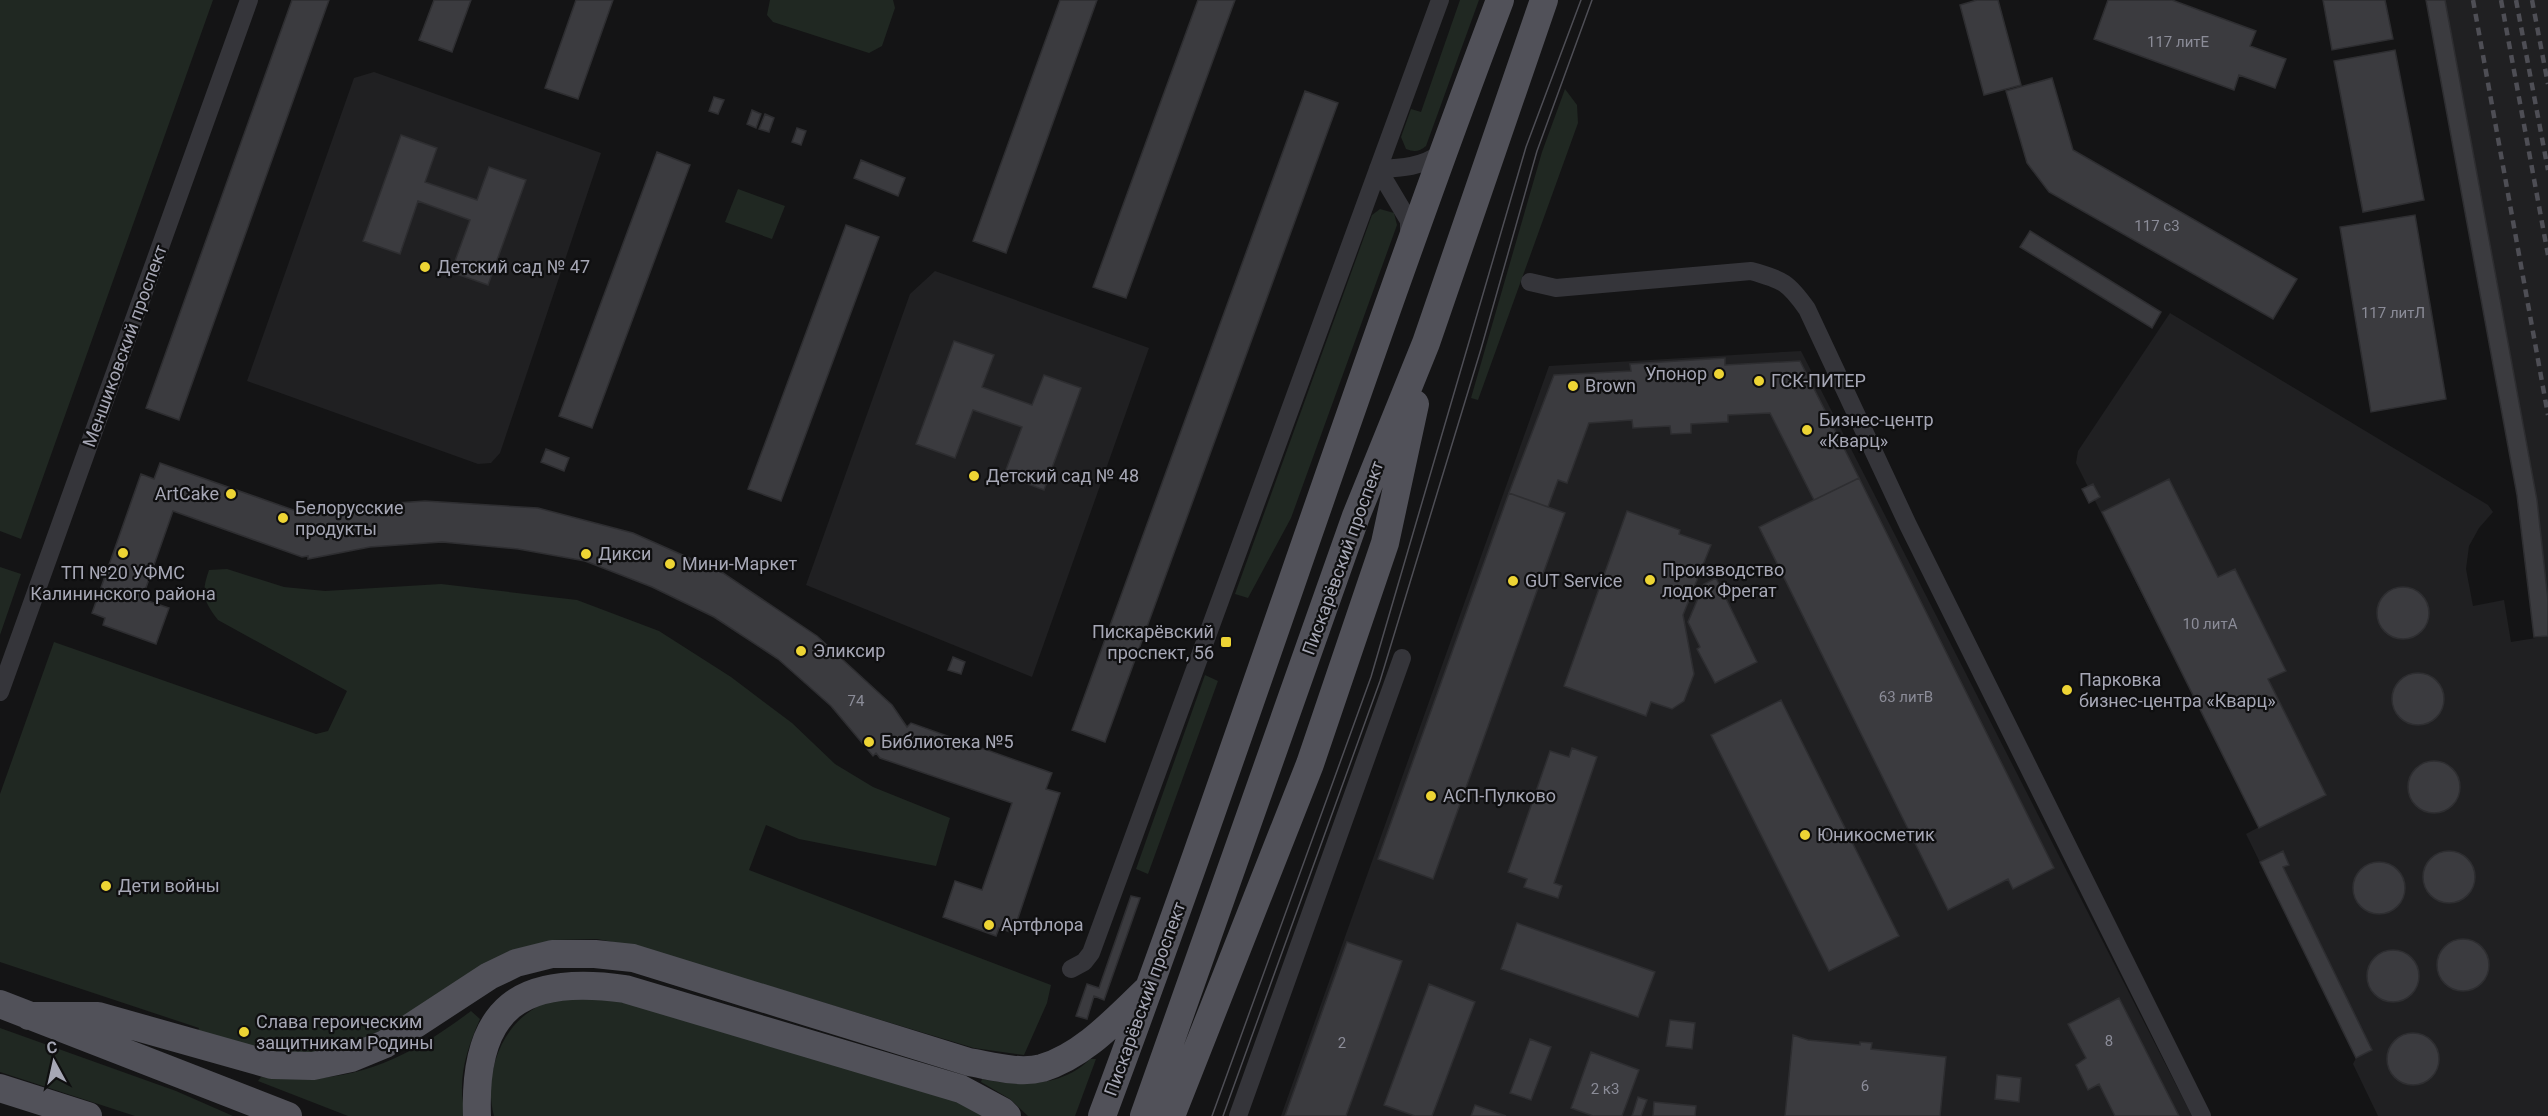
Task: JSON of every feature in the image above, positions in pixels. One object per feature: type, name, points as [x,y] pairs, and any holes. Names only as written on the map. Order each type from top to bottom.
[{"type":"main road","name":"Пискарёвский проспект","points":[[1102,1116],[1410,242],[1500,0]]},
{"type":"main road","name":"Пискарёвский проспект","points":[[1144,1116],[1356,516],[1426,343],[1544,0]]},
{"type":"main road","points":[[1171,1116],[1310,764],[1385,543],[1403,469],[1426,343]]},
{"type":"main road","points":[[29,1016],[98,1016],[263,1063],[313,1066],[351,1058],[385,1044],[489,976],[516,963],[552,954],[595,954],[633,958],[969,1062],[1012,1069],[1042,1068],[1084,1047],[1149,988]]},
{"type":"main road","points":[[477,1116],[476,1085],[479,1062],[485,1040],[495,1023],[507,1009],[528,994],[556,986],[588,983],[625,989],[962,1089],[1007,1116]]},
{"type":"main road","points":[[0,1004],[288,1116]]},
{"type":"main road","points":[[0,1088],[79,1114]]},
{"type":"street","name":"Меншиковский проспект","points":[[0,692],[249,0]]},
{"type":"street","points":[[1071,969],[1084,962],[1091,953],[1440,0]]},
{"type":"street","points":[[1378,169],[1405,168],[1426,163],[1442,153]]},
{"type":"street","points":[[1378,169],[1409,221],[1410,242]]},
{"type":"street","points":[[1530,282],[1556,288],[1751,271],[1791,286],[1807,309],[1908,525],[2202,1116]]},
{"type":"street","points":[[1238,1116],[1402,658]]},
{"type":"shaded area","points":[[0,0],[213,0],[21,539],[0,531]]},
{"type":"shaded area","points":[[770,0],[893,0],[895,8],[882,46],[869,53],[773,22],[767,15]]},
{"type":"shaded area","points":[[1460,0],[1479,0],[1426,146],[1416,151],[1406,149],[1401,137],[1411,109],[1421,112]]},
{"type":"shaded area","points":[[2445,0],[2548,0],[2548,600],[2537,500]]},
{"type":"shaded area","name":"Детский сад № 47","points":[[374,72],[601,153],[500,453],[491,463],[478,464],[247,381],[354,78]]},
{"type":"shaded area","points":[[1565,89],[1577,105],[1578,123],[1478,400],[1471,398],[1542,152]]},
{"type":"shaded area","points":[[738,189],[785,206],[772,239],[725,222]]},
{"type":"shaded area","points":[[1380,209],[1394,213],[1397,225],[1291,518],[1248,598],[1235,594],[1372,215]]},
{"type":"shaded area","name":"Детский сад № 48","points":[[935,271],[1149,348],[1032,677],[806,585],[910,294]]},
{"type":"shaded area","points":[[2170,313],[2488,505],[2493,512],[2479,528],[2469,546],[2466,569],[2473,606],[2504,600],[2511,642],[2548,636],[2548,1116],[2378,1116],[2353,1064],[2356,1058],[2246,834],[2259,827],[2076,463],[2078,451]]},
{"type":"shaded area","points":[[1801,351],[2192,1116],[1281,1116],[1549,366]]},
{"type":"shaded area","points":[[0,567],[21,574],[0,635]]},
{"type":"shaded area","points":[[227,569],[284,587],[325,591],[441,584],[577,600],[659,631],[731,677],[792,723],[835,764],[873,787],[950,818],[936,866],[799,839],[766,825],[749,870],[1051,985],[1047,1003],[1024,1055],[974,1048],[639,947],[597,939],[553,940],[382,1030],[348,1045],[312,1053],[271,1054],[196,1038],[199,1028],[0,962],[0,794],[54,642],[316,734],[328,731],[347,691],[218,620],[206,602],[205,585],[209,570]]},
{"type":"shaded area","points":[[1205,675],[1218,681],[1148,874],[1136,869]]},
{"type":"shaded area","points":[[570,997],[621,999],[956,1099],[986,1116],[494,1116],[491,1084],[499,1051],[506,1037],[528,1012],[543,1004]]},
{"type":"shaded area","points":[[471,1011],[480,1019],[470,1043],[462,1079],[466,1116],[348,1116],[258,1081],[261,1077],[321,1078],[373,1067],[421,1045]]},
{"type":"shaded area","points":[[0,1028],[176,1091],[233,1116],[135,1116],[0,1072]]},
{"type":"shaded area","points":[[1090,1059],[1096,1059],[1075,1116],[1028,1116],[1010,1099],[981,1082],[982,1079],[1025,1084],[1053,1080],[1067,1075]]},
{"type":"building","points":[[292,0],[329,0],[179,420],[146,408]]},
{"type":"building","points":[[434,0],[471,0],[452,52],[419,40]]},
{"type":"building","points":[[576,0],[613,0],[578,99],[545,88]]},
{"type":"building","points":[[1060,0],[1097,0],[1006,253],[973,241]]},
{"type":"building","points":[[1198,0],[1235,0],[1126,298],[1093,287]]},
{"type":"building","points":[[1977,0],[1998,0],[2021,85],[1984,95],[1960,5]]},
{"type":"building","points":[[2108,0],[2172,0],[2256,31],[2250,46],[2286,59],[2275,88],[2239,75],[2234,90],[2094,39]]},
{"type":"building","points":[[2323,0],[2385,0],[2393,39],[2332,50]]},
{"type":"building","points":[[2426,0],[2445,0],[2537,500],[2548,600],[2548,636],[2534,637],[2517,495]]},
{"type":"building","points":[[2395,50],[2424,200],[2363,212],[2334,61]]},
{"type":"building","points":[[2052,78],[2073,150],[2297,279],[2273,319],[2049,192],[2027,163],[2006,91]]},
{"type":"building","points":[[1305,91],[1338,103],[1105,742],[1072,730]]},
{"type":"building","points":[[714,97],[724,100],[718,114],[709,111]]},
{"type":"building","points":[[752,110],[761,114],[756,128],[747,124]]},
{"type":"building","points":[[765,114],[774,118],[769,132],[759,129]]},
{"type":"building","points":[[797,128],[806,131],[801,145],[792,142]]},
{"type":"building","points":[[401,135],[437,148],[425,182],[477,200],[489,167],[526,180],[488,285],[451,272],[470,220],[418,201],[400,254],[363,241]]},
{"type":"building","points":[[657,152],[690,165],[592,428],[559,416]]},
{"type":"building","points":[[861,160],[905,178],[898,196],[854,178]]},
{"type":"building","points":[[2415,215],[2446,399],[2371,412],[2340,227]]},
{"type":"building","points":[[846,225],[879,237],[781,501],[748,489]]},
{"type":"building","points":[[2030,231],[2161,312],[2152,328],[2020,247]]},
{"type":"building","points":[[954,341],[994,355],[982,387],[1032,405],[1044,375],[1081,388],[1044,490],[1004,475],[1022,427],[973,410],[955,458],[916,444]]},
{"type":"building","name":"Бизнес-центр «Кварц»","points":[[1725,358],[1725,365],[1800,361],[1859,478],[1814,500],[1770,413],[1728,415],[1728,422],[1691,424],[1691,433],[1671,434],[1670,426],[1633,428],[1632,420],[1589,423],[1567,483],[1558,480],[1548,507],[1509,493],[1554,375],[1631,371],[1630,364]]},
{"type":"building","points":[[546,449],[569,458],[564,471],[541,462]]},
{"type":"building","points":[[160,463],[299,512],[300,515],[367,505],[425,501],[538,508],[633,533],[723,573],[817,636],[892,705],[907,727],[911,723],[1052,773],[1046,789],[1060,793],[1013,933],[999,928],[996,936],[943,917],[955,881],[982,890],[1012,803],[880,758],[876,753],[873,756],[831,706],[778,659],[714,617],[652,587],[585,561],[518,549],[442,542],[370,547],[308,559],[308,556],[302,557],[173,511],[142,599],[169,608],[156,644],[103,625],[105,618],[92,613],[141,474],[154,479]]},
{"type":"building","points":[[1859,478],[2054,868],[2013,889],[2008,879],[1948,910],[1759,527]]},
{"type":"building","points":[[2169,479],[2218,577],[2235,569],[2286,671],[2268,679],[2326,795],[2259,828],[2102,512]]},
{"type":"building","points":[[2093,484],[2100,497],[2089,503],[2082,489]]},
{"type":"building","points":[[1509,493],[1565,513],[1433,879],[1378,859]]},
{"type":"building","name":"Производство лодок Фрегат","points":[[1627,511],[1680,530],[1679,534],[1711,545],[1683,615],[1694,674],[1684,701],[1672,709],[1651,702],[1646,716],[1564,686]]},
{"type":"building","points":[[1716,578],[1757,662],[1715,683],[1697,649],[1700,647],[1688,622],[1704,584]]},
{"type":"building","points":[[2403,587],[2413,589],[2421,595],[2427,603],[2429,613],[2427,623],[2421,631],[2413,637],[2403,639],[2393,637],[2385,631],[2379,623],[2377,613],[2379,603],[2385,595],[2393,589]]},
{"type":"building","points":[[953,657],[965,662],[961,674],[948,670]]},
{"type":"building","points":[[2418,673],[2428,675],[2436,681],[2442,689],[2444,699],[2442,709],[2436,717],[2428,723],[2418,725],[2408,723],[2400,717],[2394,709],[2392,699],[2394,689],[2400,681],[2408,675]]},
{"type":"building","name":"Юникосметик","points":[[1781,700],[1899,936],[1829,971],[1711,735]]},
{"type":"building","points":[[1572,748],[1597,757],[1554,883],[1562,886],[1558,898],[1524,887],[1527,879],[1508,872],[1550,751],[1569,757]]},
{"type":"building","points":[[2434,761],[2444,763],[2452,769],[2458,777],[2460,787],[2458,797],[2452,805],[2444,811],[2434,813],[2424,811],[2416,805],[2410,797],[2408,787],[2410,777],[2416,769],[2424,763]]},
{"type":"building","points":[[2283,851],[2289,865],[2283,867],[2372,1050],[2356,1058],[2260,862]]},
{"type":"building","points":[[2449,851],[2459,853],[2467,859],[2473,867],[2475,877],[2473,887],[2467,895],[2459,901],[2449,903],[2439,901],[2431,895],[2425,887],[2423,877],[2425,867],[2431,859],[2439,853]]},
{"type":"building","points":[[2379,862],[2389,864],[2397,870],[2403,878],[2405,888],[2403,898],[2397,906],[2389,912],[2379,914],[2369,912],[2361,906],[2355,898],[2353,888],[2355,878],[2361,870],[2369,864]]},
{"type":"building","points":[[1131,896],[1140,898],[1104,1000],[1094,996],[1087,1019],[1076,1016],[1087,984],[1099,988]]},
{"type":"building","points":[[1517,923],[1655,972],[1638,1017],[1501,969]]},
{"type":"building","points":[[2463,939],[2473,941],[2481,947],[2487,955],[2489,965],[2487,975],[2481,983],[2473,989],[2463,991],[2453,989],[2445,983],[2439,975],[2437,965],[2439,955],[2445,947],[2453,941]]},
{"type":"building","points":[[1347,942],[1402,961],[1399,970],[1346,1116],[1285,1116]]},
{"type":"building","points":[[2393,950],[2403,952],[2411,958],[2417,966],[2419,976],[2417,986],[2411,994],[2403,1000],[2393,1002],[2383,1000],[2375,994],[2369,986],[2367,976],[2369,966],[2375,958],[2383,952]]},
{"type":"building","points":[[1429,984],[1475,1002],[1432,1116],[1415,1116],[1384,1105]]},
{"type":"building","points":[[2119,998],[2179,1116],[2115,1116],[2099,1084],[2088,1090],[2076,1065],[2086,1058],[2068,1024]]},
{"type":"building","points":[[1670,1020],[1695,1023],[1692,1049],[1666,1046]]},
{"type":"building","points":[[2413,1033],[2423,1035],[2431,1041],[2437,1049],[2439,1059],[2437,1069],[2431,1077],[2423,1083],[2413,1085],[2403,1083],[2395,1077],[2389,1069],[2387,1059],[2389,1049],[2395,1041],[2403,1035]]},
{"type":"building","points":[[1793,1035],[1808,1040],[1860,1045],[1860,1042],[1872,1043],[1871,1049],[1946,1057],[1940,1116],[1785,1116]]},
{"type":"building","points":[[1530,1039],[1551,1047],[1531,1100],[1510,1093]]},
{"type":"building","points":[[1591,1052],[1639,1070],[1622,1116],[1593,1116],[1571,1108]]},
{"type":"building","points":[[1997,1075],[2021,1078],[2019,1102],[1995,1099]]},
{"type":"building","points":[[1638,1097],[1647,1100],[1641,1116],[1632,1116]]},
{"type":"building","points":[[1654,1102],[1696,1106],[1695,1116],[1653,1116]]},
{"type":"building","points":[[1475,1105],[1506,1116],[1471,1116]]},
{"type":"tram line","points":[[1212,1116],[1371,677],[1526,147],[1581,0]]},
{"type":"tram line","points":[[1223,1116],[1380,681],[1481,349],[1537,151],[1592,0]]},
{"type":"railway","points":[[2473,0],[2548,415]]},
{"type":"railway","points":[[2501,0],[2548,255]]},
{"type":"railway","points":[[2516,0],[2548,170]]},
{"type":"railway","points":[[2532,0],[2548,84]]},
{"type":"place","name":"Детский сад № 47","points":[[425,267]]},
{"type":"place","name":"Упонор","points":[[1719,374]]},
{"type":"place","name":"ГСК-ПИТЕР","points":[[1759,381]]},
{"type":"place","name":"Brown","points":[[1573,386]]},
{"type":"place","name":"Бизнес-центр «Кварц»","points":[[1807,430]]},
{"type":"place","name":"Детский сад № 48","points":[[974,476]]},
{"type":"place","name":"ArtCake","points":[[231,494]]},
{"type":"place","name":"Белорусские продукты","points":[[283,518]]},
{"type":"place","name":"ТП №20 УФМС Калининского района","points":[[123,553]]},
{"type":"place","name":"Дикси","points":[[586,554]]},
{"type":"place","name":"Мини-Маркет","points":[[670,564]]},
{"type":"place","name":"Производство лодок Фрегат","points":[[1650,580]]},
{"type":"place","name":"GUT Service","points":[[1513,581]]},
{"type":"place","name":"Пискарёвский проспект, 56","points":[[1226,642]]},
{"type":"place","name":"Эликсир","points":[[801,651]]},
{"type":"place","name":"Парковка бизнес-центра «Кварц»","points":[[2067,690]]},
{"type":"place","name":"Библиотека №5","points":[[869,742]]},
{"type":"place","name":"АСП-Пулково","points":[[1431,796]]},
{"type":"place","name":"Юникосметик","points":[[1805,835]]},
{"type":"place","name":"Дети войны","points":[[106,886]]},
{"type":"place","name":"Артфлора","points":[[989,925]]},
{"type":"place","name":"Слава героическим защитникам Родины","points":[[244,1032]]}]
